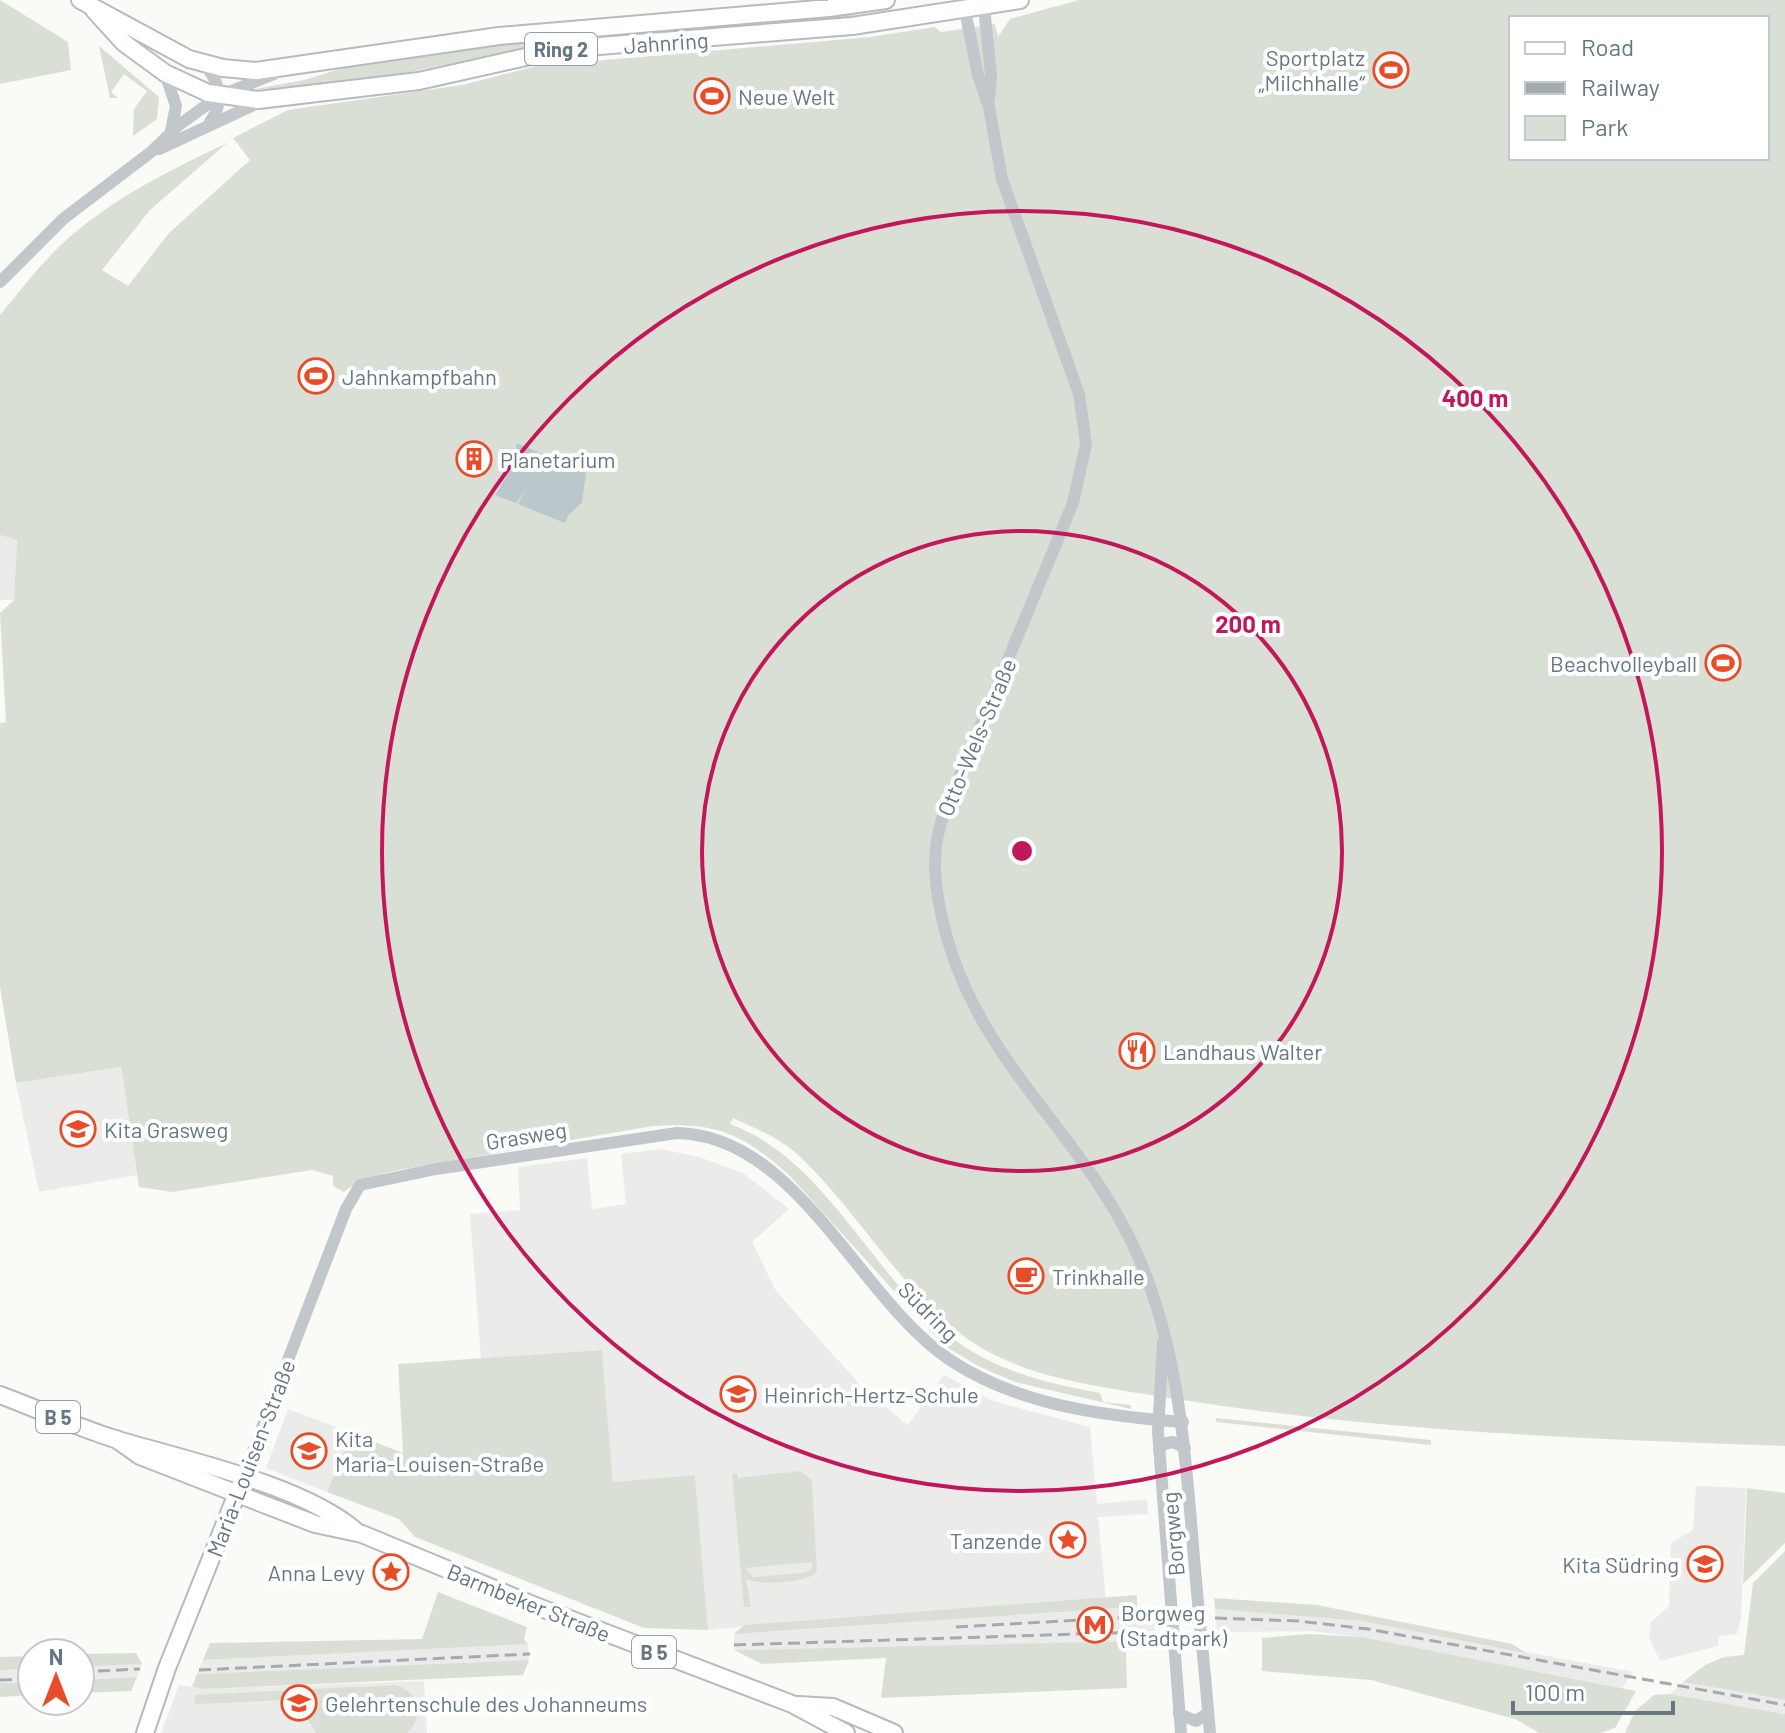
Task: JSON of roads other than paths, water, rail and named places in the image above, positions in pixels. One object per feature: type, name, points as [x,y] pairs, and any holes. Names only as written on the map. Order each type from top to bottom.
[{"type":"main road","name":"Ring 2","points":[[80,0],[94,10],[204,64],[245,71],[289,69]]},
{"type":"main road","name":"Jahnring","points":[[289,69],[534,32],[829,8],[886,0]]},
{"type":"main road","name":"Jahnring","points":[[219,96],[273,99],[419,81],[561,49],[753,36],[964,5],[1020,0]]},
{"type":"main road","name":"Ring 2","points":[[94,10],[124,43],[165,73],[219,96]]},
{"type":"main road","name":"Barmbeker Straße","points":[[0,1395],[119,1441],[200,1461],[243,1477],[317,1508],[356,1531],[533,1605],[792,1704],[846,1733]]},
{"type":"main road","name":"Barmbeker Straße","points":[[119,1441],[140,1456],[315,1524],[356,1531]]},
{"type":"main road","name":"Maria-Louisen-Straße","points":[[145,1733],[167,1668],[243,1477]]},
{"type":"main road","name":"Barmbeker Straße","points":[[792,1704],[833,1707],[894,1733]]},
{"type":"street","name":"Otto-Wels-Straße","points":[[984,3],[991,75],[989,107]]},
{"type":"street","name":"Otto-Wels-Straße","points":[[964,5],[978,75],[989,107],[1002,179],[1079,394],[1086,444],[1073,503],[943,816],[935,844],[936,888],[950,951],[966,993],[995,1047],[1115,1212],[1142,1266],[1171,1357],[1183,1422]]},
{"type":"street","points":[[204,64],[216,81],[219,96],[218,109],[208,125]]},
{"type":"street","points":[[0,282],[63,219],[219,96],[289,69]]},
{"type":"street","points":[[165,73],[176,106],[170,134]]},
{"type":"street","points":[[151,152],[273,99]]},
{"type":"street","name":"Grasweg","points":[[360,1185],[436,1169],[660,1134],[699,1134]]},
{"type":"street","name":"Südring","points":[[699,1134],[731,1144],[780,1178],[908,1323],[949,1359],[996,1385],[1089,1413],[1183,1422]]},
{"type":"street","name":"Maria-Louisen-Straße","points":[[243,1477],[349,1202],[360,1185]]},
{"type":"street","name":"Otto-Wels-Straße","points":[[1158,1420],[1163,1335]]},
{"type":"street","name":"Borgweg","points":[[1158,1420],[1181,1733]]},
{"type":"street","name":"Borgweg","points":[[1183,1422],[1210,1733]]},
{"type":"street","points":[[1159,1450],[1168,1442],[1185,1448]]},
{"type":"street","points":[[1179,1714],[1196,1721],[1208,1713]]},
{"type":"railway","points":[[956,1627],[1136,1617]]},
{"type":"railway","points":[[1215,1618],[1298,1621],[1368,1629],[1785,1705]]},
{"type":"railway","points":[[734,1645],[1140,1632]]},
{"type":"railway","points":[[199,1670],[530,1654]]},
{"type":"railway","points":[[96,1671],[140,1669]]},
{"type":"railway","points":[[0,1680],[16,1680]]},
{"type":"place","name":"Sportplatz „Milchhalle“","points":[[1391,70]]},
{"type":"place","name":"Neue Welt","points":[[712,96]]},
{"type":"place","name":"Jahnkampfbahn","points":[[316,376]]},
{"type":"place","name":"Planetarium","points":[[474,459]]},
{"type":"place","name":"Beachvolleyball","points":[[1723,663]]},
{"type":"place","name":"Landhaus Walter","points":[[1137,1051]]},
{"type":"place","name":"Kita Grasweg","points":[[78,1129]]},
{"type":"place","name":"Trinkhalle","points":[[1026,1276]]},
{"type":"place","name":"Heinrich-Hertz-Schule","points":[[738,1394]]},
{"type":"place","name":"Kita Maria-Louisen-Straße","points":[[309,1451]]},
{"type":"place","name":"Tanzende","points":[[1068,1540]]},
{"type":"place","name":"Kita Südring","points":[[1705,1564]]},
{"type":"place","name":"Anna Levy","points":[[391,1572]]},
{"type":"place","name":"Borgweg (Stadtpark)","points":[[1095,1625]]},
{"type":"place","name":"Gelehrtenschule des Johanneums","points":[[299,1703]]}]
